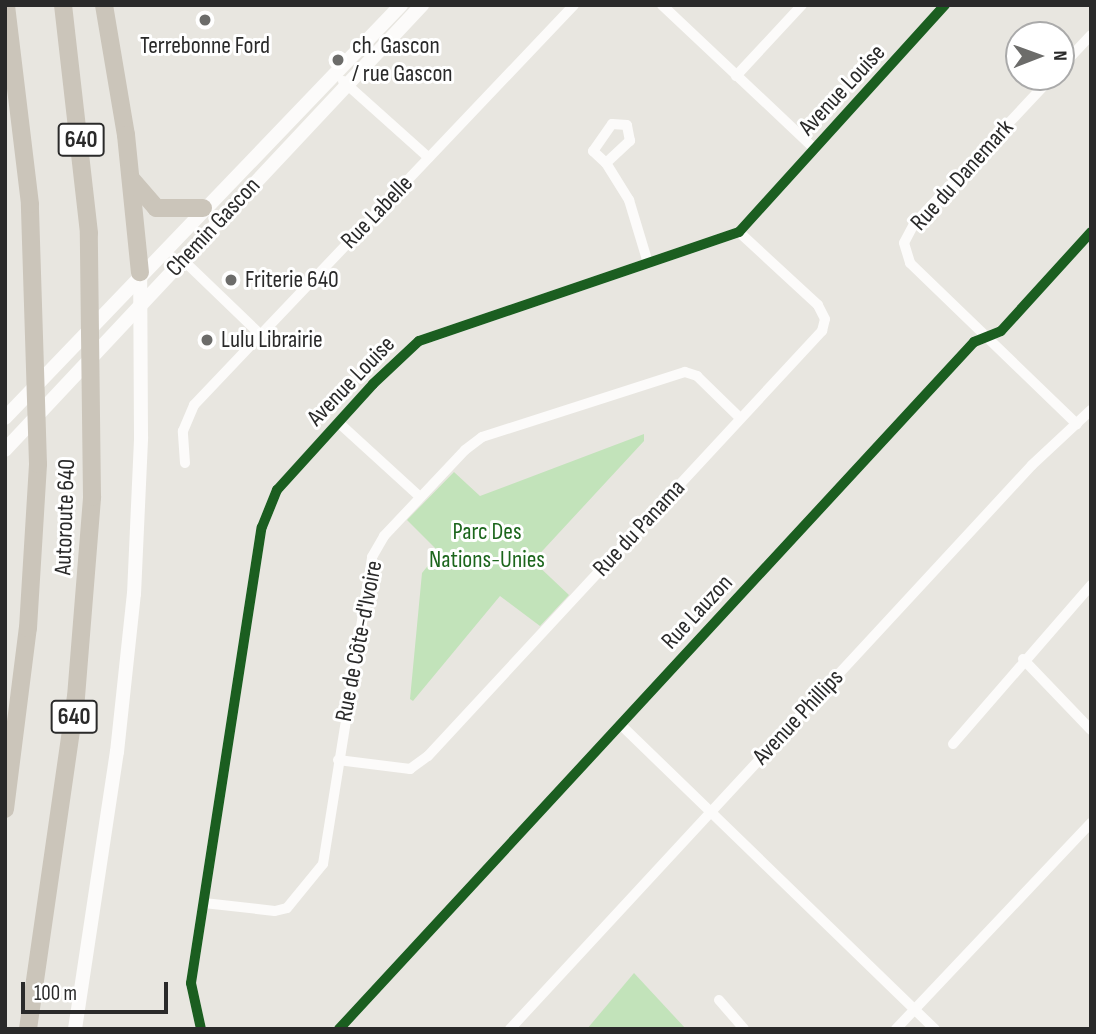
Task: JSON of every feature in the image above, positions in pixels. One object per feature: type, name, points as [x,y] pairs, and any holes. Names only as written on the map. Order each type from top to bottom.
[{"type":"highway","name":"Autoroute 640","points":[[5,809],[28,628],[38,464],[36,337],[26,160],[6,5]]},
{"type":"highway","name":"Autoroute 640","points":[[28,1029],[79,669],[90,542],[92,275],[82,155],[63,5]]},
{"type":"highway","points":[[104,5],[132,180],[140,272]]},
{"type":"highway","points":[[132,180],[156,208],[203,208]]},
{"type":"main road","name":"Chemin Gascon","points":[[5,418],[140,272],[401,5]]},
{"type":"main road","name":"Chemin Gascon","points":[[5,450],[422,5]]},
{"type":"main road","points":[[75,1029],[130,639],[141,464],[140,272]]},
{"type":"street","name":"Rue Labelle","points":[[185,463],[186,418],[261,335],[574,5]]},
{"type":"street","points":[[662,5],[815,149]]},
{"type":"street","points":[[736,76],[802,5]]},
{"type":"street","name":"Avenue Louise","points":[[201,1029],[191,983],[262,527],[277,490],[373,384],[430,335],[739,232],[945,5]]},
{"type":"street","points":[[1075,52],[1091,35]]},
{"type":"street","points":[[335,73],[429,158]]},
{"type":"street","name":"Rue du Danemark","points":[[1039,91],[914,223],[904,243],[910,263],[1077,424]]},
{"type":"street","points":[[606,163],[629,200],[648,263]]},
{"type":"street","name":"Rue du Panama","points":[[338,760],[410,769],[428,756],[822,331],[825,319],[818,305],[739,232]]},
{"type":"street","name":"Rue Lauzon","points":[[338,1029],[974,342],[1001,331],[1091,232]]},
{"type":"street","points":[[183,260],[261,335]]},
{"type":"street","name":"Rue de Côte-d'Ivoire","points":[[204,903],[275,911],[287,908],[323,864],[372,557],[384,536],[482,438],[670,374],[685,372],[697,376],[740,418]]},
{"type":"street","name":"Avenue Phillips","points":[[510,1029],[1032,465],[1091,410]]},
{"type":"street","points":[[339,423],[420,498]]},
{"type":"street","points":[[953,744],[1023,659],[1091,585]]},
{"type":"street","points":[[1023,659],[1091,730]]},
{"type":"street","points":[[621,725],[712,810],[935,1029]]},
{"type":"street","points":[[896,1029],[1091,823]]},
{"type":"street","points":[[719,1000],[744,1029]]},
{"type":"green space","name":"Parc Des Nations-Unies","points":[[644,434],[644,441],[533,561],[569,595],[540,626],[500,596],[413,701],[410,699],[422,573],[439,552],[407,520],[454,472],[480,496]]},
{"type":"green space","points":[[634,973],[686,1029],[587,1029]]},
{"type":"cycle path","points":[[201,1029],[191,983],[262,527],[277,490],[373,384],[419,341],[739,232],[945,5]]},
{"type":"cycle path","points":[[339,1029],[974,342],[1001,331],[1091,232]]},
{"type":"place","name":"Terrebonne Ford","points":[[205,20]]},
{"type":"place","name":"ch. Gascon / rue Gascon","points":[[338,60]]},
{"type":"place","name":"Friterie 640","points":[[231,280]]},
{"type":"place","name":"Lulu Librairie","points":[[207,340]]}]
